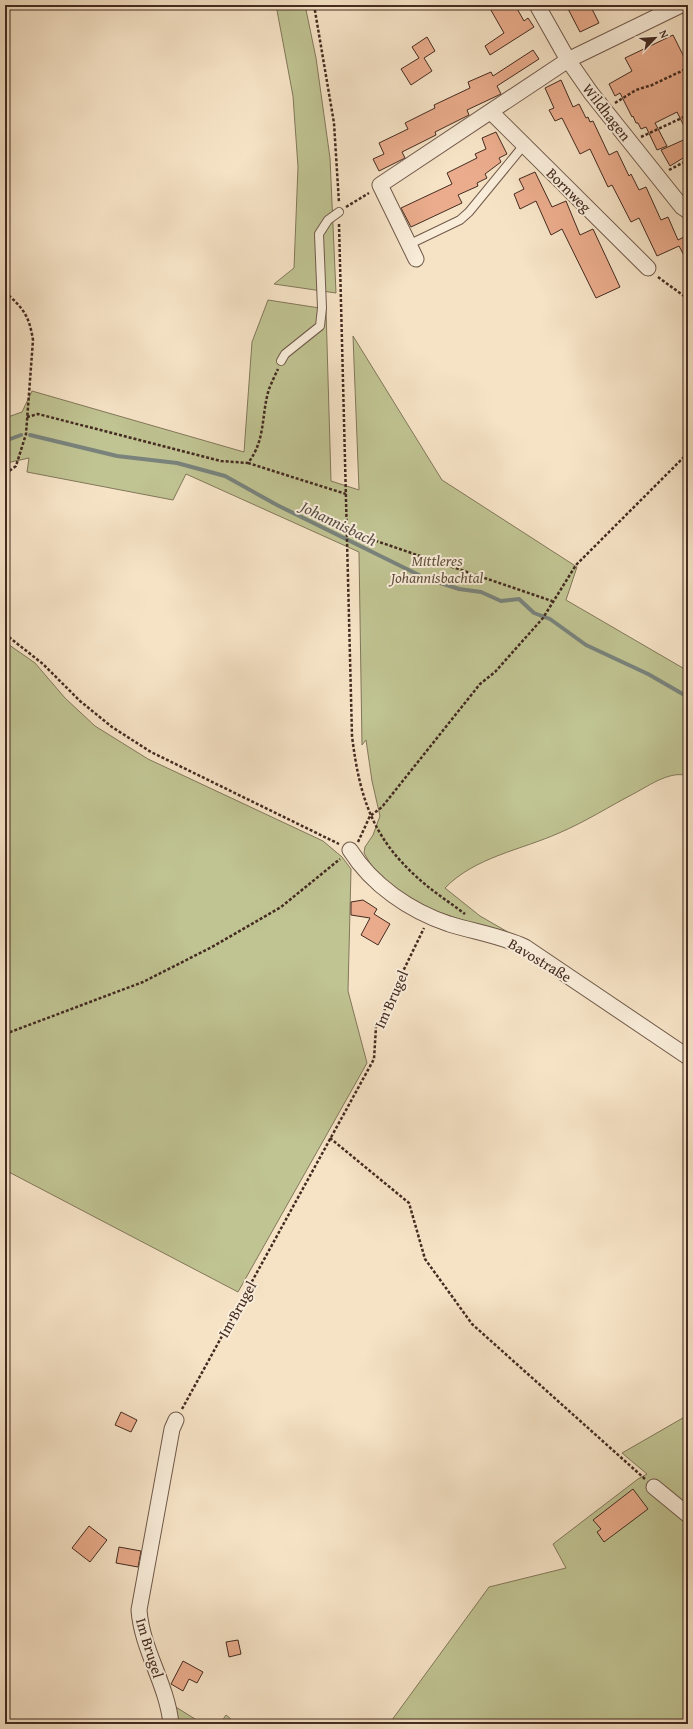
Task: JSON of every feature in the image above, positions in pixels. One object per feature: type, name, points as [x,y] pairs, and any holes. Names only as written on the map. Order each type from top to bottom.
[{"type":"street","name":"Wildhagen","points":[[537,5],[568,60],[603,108],[682,207],[688,211]]},
{"type":"street","points":[[416,259],[380,185],[568,60],[661,9],[681,5]]},
{"type":"street","name":"Bornweg","points":[[491,112],[648,268]]},
{"type":"street","name":"Bavostraße","points":[[350,850],[359,865],[368,874],[402,901],[429,916],[510,940],[525,947],[688,1057]]},
{"type":"street","name":"Im Brugel","points":[[171,1724],[166,1698],[140,1624],[139,1610],[172,1429],[176,1420]]},
{"type":"street","points":[[654,1487],[688,1515]]},
{"type":"lane","points":[[410,244],[460,220],[469,212],[524,145]]},
{"type":"lane","points":[[281,361],[285,354],[320,326],[322,308],[319,234],[328,220],[339,212]]},
{"type":"path","points":[[314,5],[334,123],[339,212],[352,736],[360,784],[370,816],[381,835],[405,865],[425,884],[470,917]]},
{"type":"path","points":[[603,108],[630,95],[636,90],[652,85],[688,68]]},
{"type":"path","points":[[630,142],[688,115]]},
{"type":"path","points":[[657,176],[688,160]]},
{"type":"path","points":[[339,212],[380,185]]},
{"type":"path","points":[[648,268],[688,299]]},
{"type":"path","points":[[5,292],[22,307],[31,325],[33,340],[26,434],[16,466],[5,474]]},
{"type":"path","points":[[248,463],[254,455],[258,444],[265,420],[269,390],[281,361]]},
{"type":"path","points":[[27,417],[38,414],[221,461],[248,463],[346,494]]},
{"type":"path","points":[[5,1034],[143,982],[212,947],[281,907],[350,850],[363,834],[370,816],[382,807],[480,684],[500,667],[544,617],[552,601],[576,565],[688,452]]},
{"type":"path","points":[[348,532],[552,601]]},
{"type":"path","points":[[5,634],[42,664],[91,710],[112,727],[145,748],[350,850]]},
{"type":"path","name":"Im Brugel","points":[[176,1420],[374,1059],[376,1027],[429,916]]},
{"type":"path","points":[[330,1138],[409,1203],[425,1259],[472,1324],[654,1487]]},
{"type":"green space","points":[[276,5],[305,5],[316,58],[330,158],[336,293],[274,284],[294,268],[298,167],[293,96]]},
{"type":"green space","name":"Mittleres Johannisbachtal","points":[[268,300],[326,309],[331,481],[359,490],[353,336],[442,480],[577,567],[566,600],[688,671],[688,776],[675,775],[661,779],[569,829],[484,861],[457,877],[445,888],[480,916],[520,939],[432,910],[392,887],[371,865],[364,853],[365,847],[373,835],[380,816],[372,781],[366,740],[362,745],[359,552],[186,474],[173,500],[27,472],[29,458],[11,462],[5,466],[5,418],[22,412],[32,391],[244,452],[252,342]]},
{"type":"green space","points":[[5,642],[35,663],[65,698],[95,726],[148,759],[323,841],[342,857],[351,869],[348,991],[367,1063],[238,1292],[5,1170]]},
{"type":"green space","points":[[688,1415],[688,1724],[389,1724],[489,1587],[566,1568],[553,1544],[638,1479],[647,1474],[622,1453]]},
{"type":"green space","points":[[171,1704],[203,1724],[175,1724]]},
{"type":"green space","points":[[226,1715],[237,1724],[220,1724]]},
{"type":"building","points":[[488,5],[515,5],[524,21],[528,18],[534,27],[490,55],[485,46],[504,33]]},
{"type":"building","points":[[566,5],[590,5],[599,23],[580,32]]},
{"type":"building","points":[[673,35],[688,65],[684,68],[688,75],[688,134],[677,112],[655,123],[667,146],[657,150],[646,127],[641,129],[633,116],[632,117],[620,93],[615,96],[609,84],[632,71],[625,58]]},
{"type":"building","points":[[427,37],[435,51],[424,58],[432,71],[411,85],[401,69],[419,58],[412,47]]},
{"type":"building","points":[[533,50],[539,59],[497,86],[501,94],[467,110],[469,115],[435,132],[436,135],[402,152],[405,158],[379,171],[373,159],[384,154],[379,143],[408,129],[405,123],[435,108],[434,105],[470,88],[468,82],[491,72],[493,76]]},
{"type":"building","points":[[561,80],[573,107],[579,104],[586,118],[588,117],[590,122],[593,121],[609,155],[617,151],[629,176],[631,174],[639,190],[646,187],[661,220],[668,217],[678,240],[688,235],[688,263],[679,246],[657,256],[639,218],[631,222],[612,185],[608,187],[590,149],[580,154],[562,118],[555,121],[549,110],[554,108],[545,88]]},
{"type":"building","points":[[496,132],[507,154],[499,158],[501,162],[485,174],[487,178],[477,183],[478,186],[458,195],[462,203],[411,227],[401,208],[452,184],[447,173],[477,158],[475,154],[486,149],[482,138]]},
{"type":"building","points":[[688,138],[688,155],[670,166],[661,150]]},
{"type":"building","points":[[535,172],[552,207],[566,201],[580,235],[593,229],[620,287],[596,298],[562,229],[551,235],[536,201],[520,209],[514,194],[524,189],[519,179]]},
{"type":"building","points":[[363,900],[377,909],[374,914],[390,924],[378,945],[361,935],[370,918],[351,915],[351,902]]},
{"type":"building","points":[[121,1412],[137,1420],[131,1432],[115,1425]]},
{"type":"building","points":[[633,1489],[648,1509],[604,1542],[597,1532],[601,1529],[593,1520]]},
{"type":"building","points":[[89,1526],[107,1540],[90,1562],[72,1548]]},
{"type":"building","points":[[119,1547],[141,1551],[138,1567],[116,1563]]},
{"type":"building","points":[[238,1640],[241,1654],[229,1657],[226,1642]]},
{"type":"building","points":[[183,1661],[203,1672],[197,1683],[189,1679],[183,1691],[171,1684]]},
{"type":"waterway","name":"Johannisbach","points":[[5,441],[21,435]]},
{"type":"waterway","name":"Johannisbach","points":[[30,435],[117,456],[177,463],[225,476],[277,505],[425,578],[459,589],[481,592],[501,601],[519,599],[534,613],[550,619],[586,645],[648,674],[688,697]]}]
